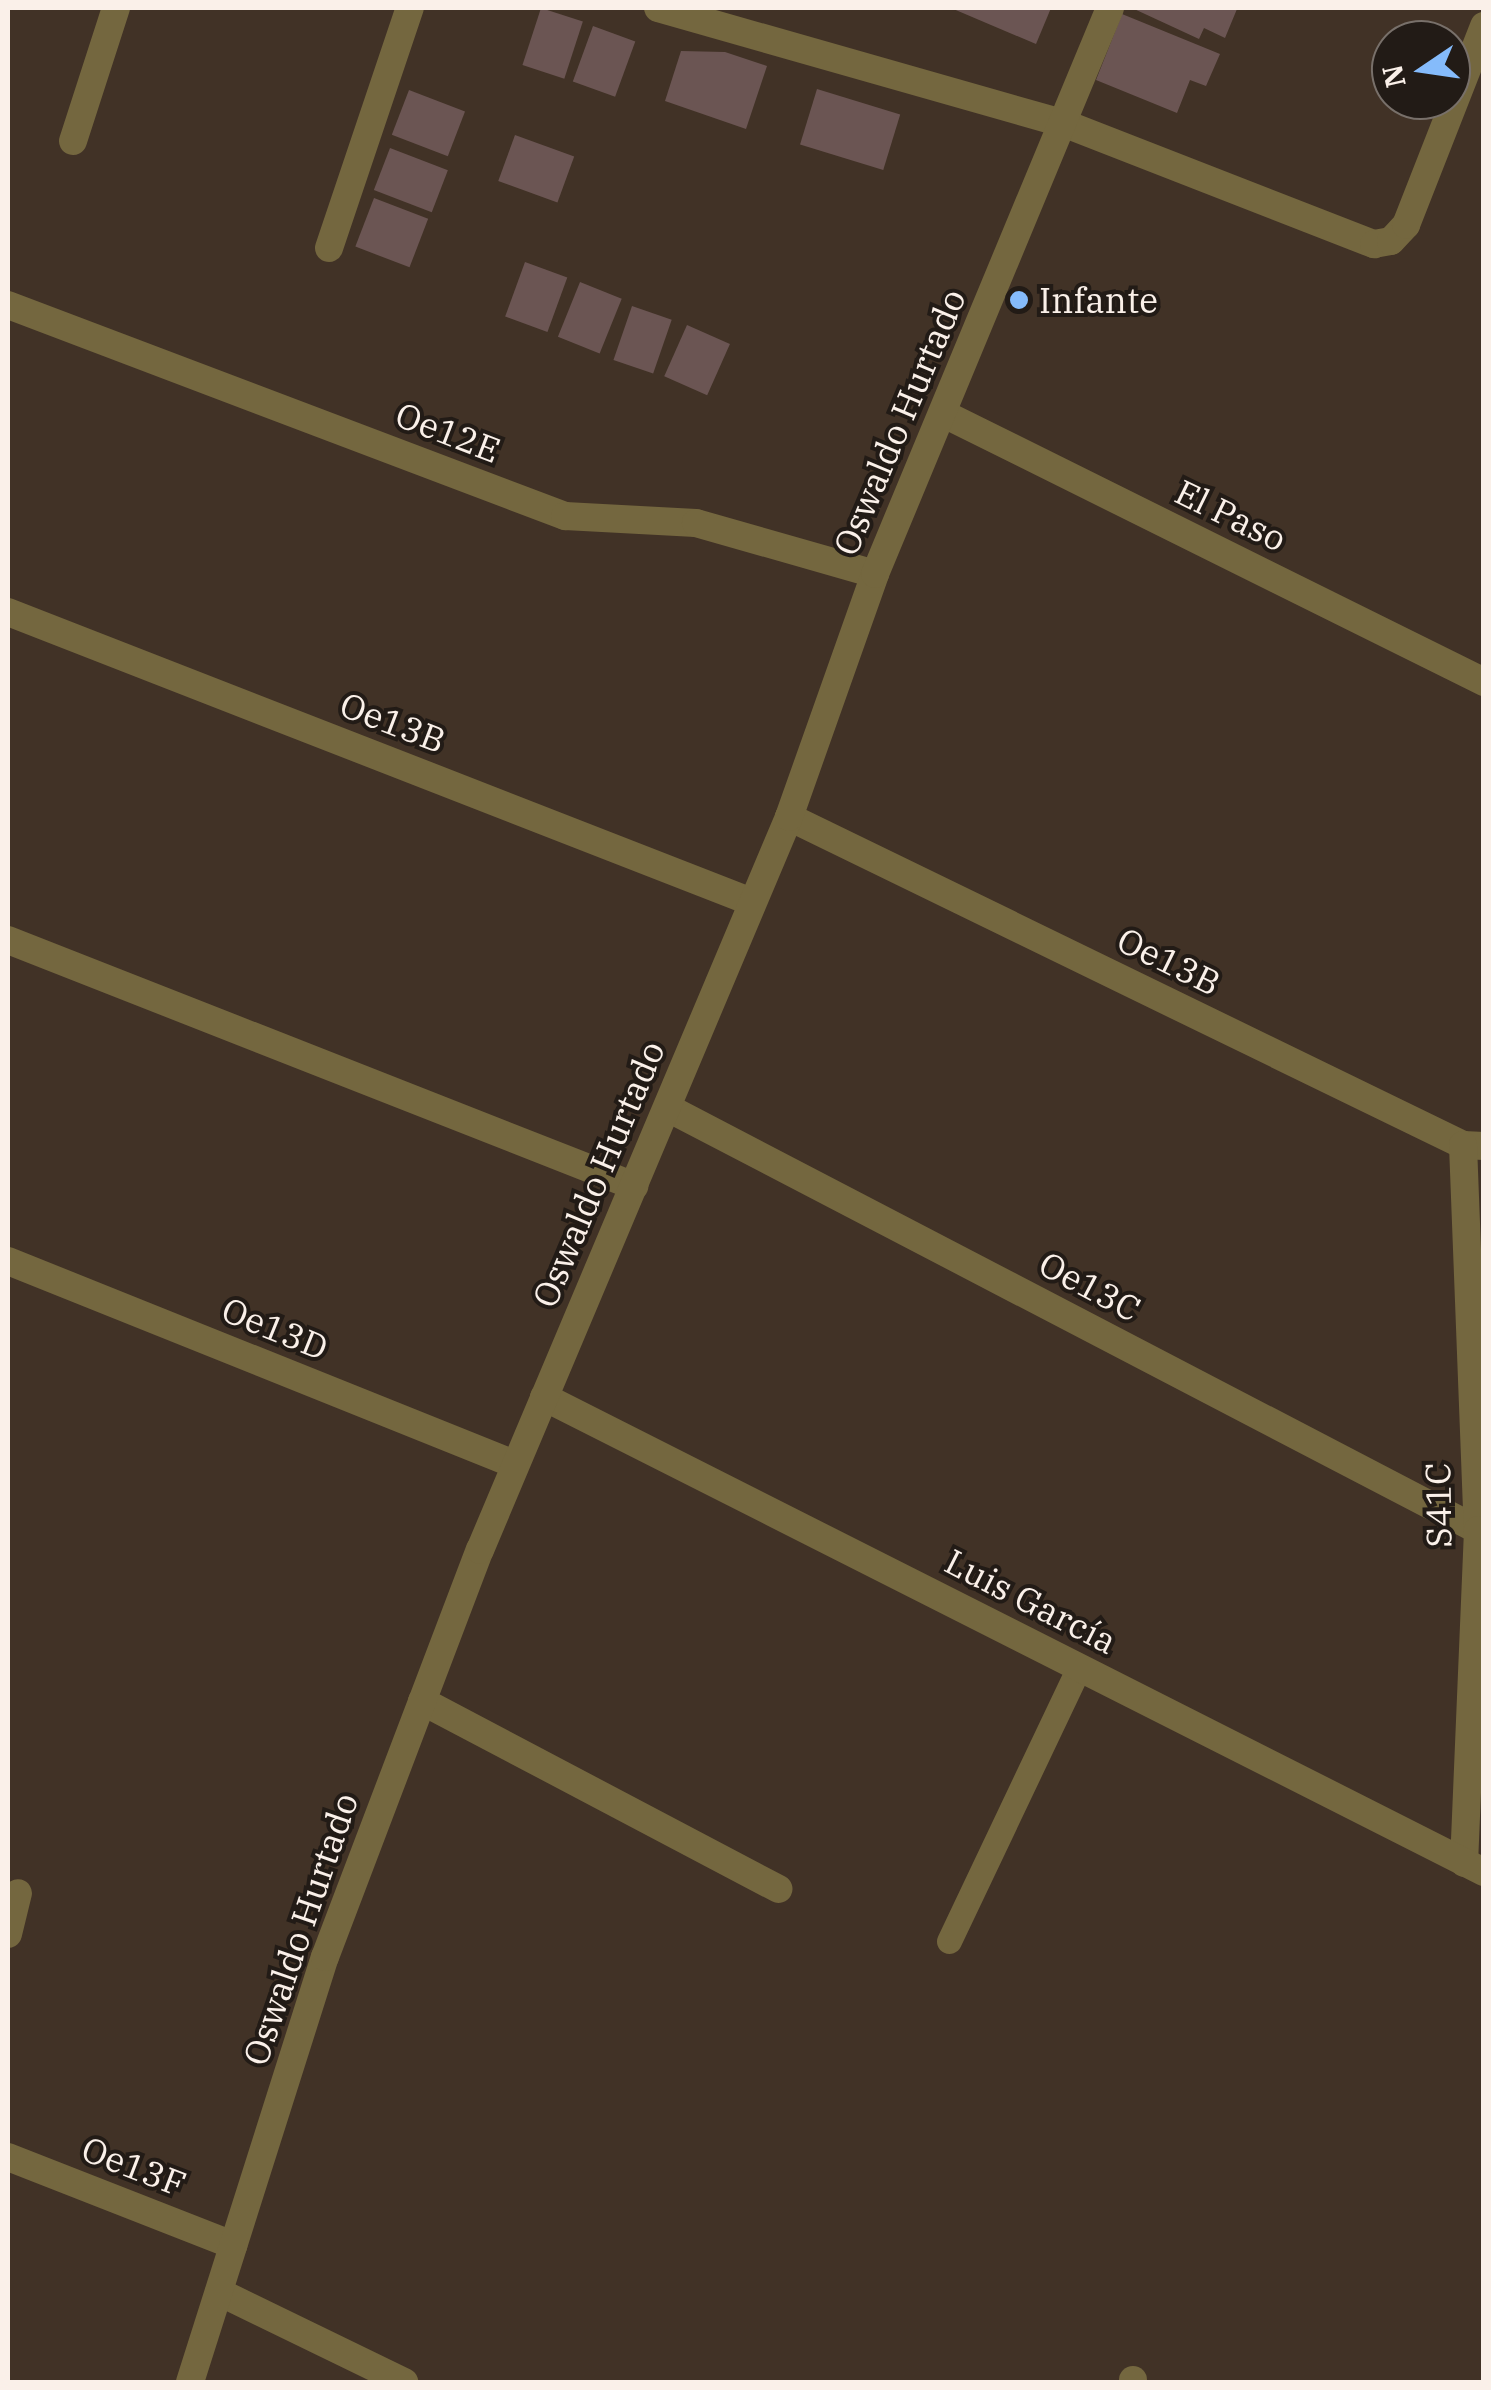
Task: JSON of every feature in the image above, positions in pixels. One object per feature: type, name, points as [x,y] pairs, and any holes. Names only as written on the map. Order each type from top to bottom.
[{"type":"street","points":[[74,141],[116,8]]},
{"type":"street","points":[[328,248],[410,8]]},
{"type":"street","points":[[658,8],[1062,123],[1374,244],[1391,241],[1406,225],[1484,26]]},
{"type":"street","name":"Oswaldo Hurtado","points":[[190,2382],[325,1957],[422,1701],[514,1464],[789,817],[875,574],[946,415],[1110,8]]},
{"type":"street","name":"Oe12E","points":[[8,306],[565,516],[696,524],[875,574]]},
{"type":"street","name":"El Paso","points":[[946,415],[1484,682]]},
{"type":"street","name":"Oe13B","points":[[8,612],[752,902]]},
{"type":"street","name":"Oe13B","points":[[789,817],[1473,1146]]},
{"type":"street","points":[[8,940],[634,1186]]},
{"type":"street","name":"Oe13C","points":[[668,1108],[1478,1530]]},
{"type":"street","name":"S41C","points":[[1473,1146],[1478,1530],[1474,1868]]},
{"type":"street","name":"Oe13D","points":[[8,1261],[514,1464]]},
{"type":"street","name":"Luis García","points":[[544,1397],[1474,1868]]},
{"type":"street","points":[[422,1701],[778,1889]]},
{"type":"street","points":[[8,1934],[18,1893]]},
{"type":"street","name":"Oe13F","points":[[8,2158],[233,2245]]},
{"type":"street","points":[[218,2292],[404,2382]]},
{"type":"lane","points":[[949,1940],[1079,1667]]},
{"type":"building","points":[[541,8],[583,22],[564,79],[522,65]]},
{"type":"building","points":[[951,8],[1051,8],[1036,44]]},
{"type":"building","points":[[1132,8],[1237,9],[1225,38],[1204,28],[1199,39]]},
{"type":"building","points":[[1122,14],[1220,54],[1206,86],[1190,80],[1177,113],[1096,80]]},
{"type":"building","points":[[593,26],[635,41],[615,97],[573,81]]},
{"type":"building","points":[[681,51],[725,52],[767,66],[746,129],[665,101]]},
{"type":"building","points":[[817,89],[900,114],[883,170],[800,144]]},
{"type":"building","points":[[409,90],[465,112],[448,156],[392,135]]},
{"type":"building","points":[[515,135],[574,157],[557,203],[498,181]]},
{"type":"building","points":[[390,148],[448,170],[432,212],[374,190]]},
{"type":"building","points":[[374,198],[428,219],[410,267],[355,247]]},
{"type":"building","points":[[525,262],[567,277],[547,332],[505,317]]},
{"type":"building","points":[[580,282],[622,299],[600,354],[558,337]]},
{"type":"building","points":[[632,306],[672,320],[653,374],[613,360]]},
{"type":"building","points":[[687,325],[730,344],[707,395],[664,376]]},
{"type":"place","name":"Infante","points":[[1019,300]]}]
